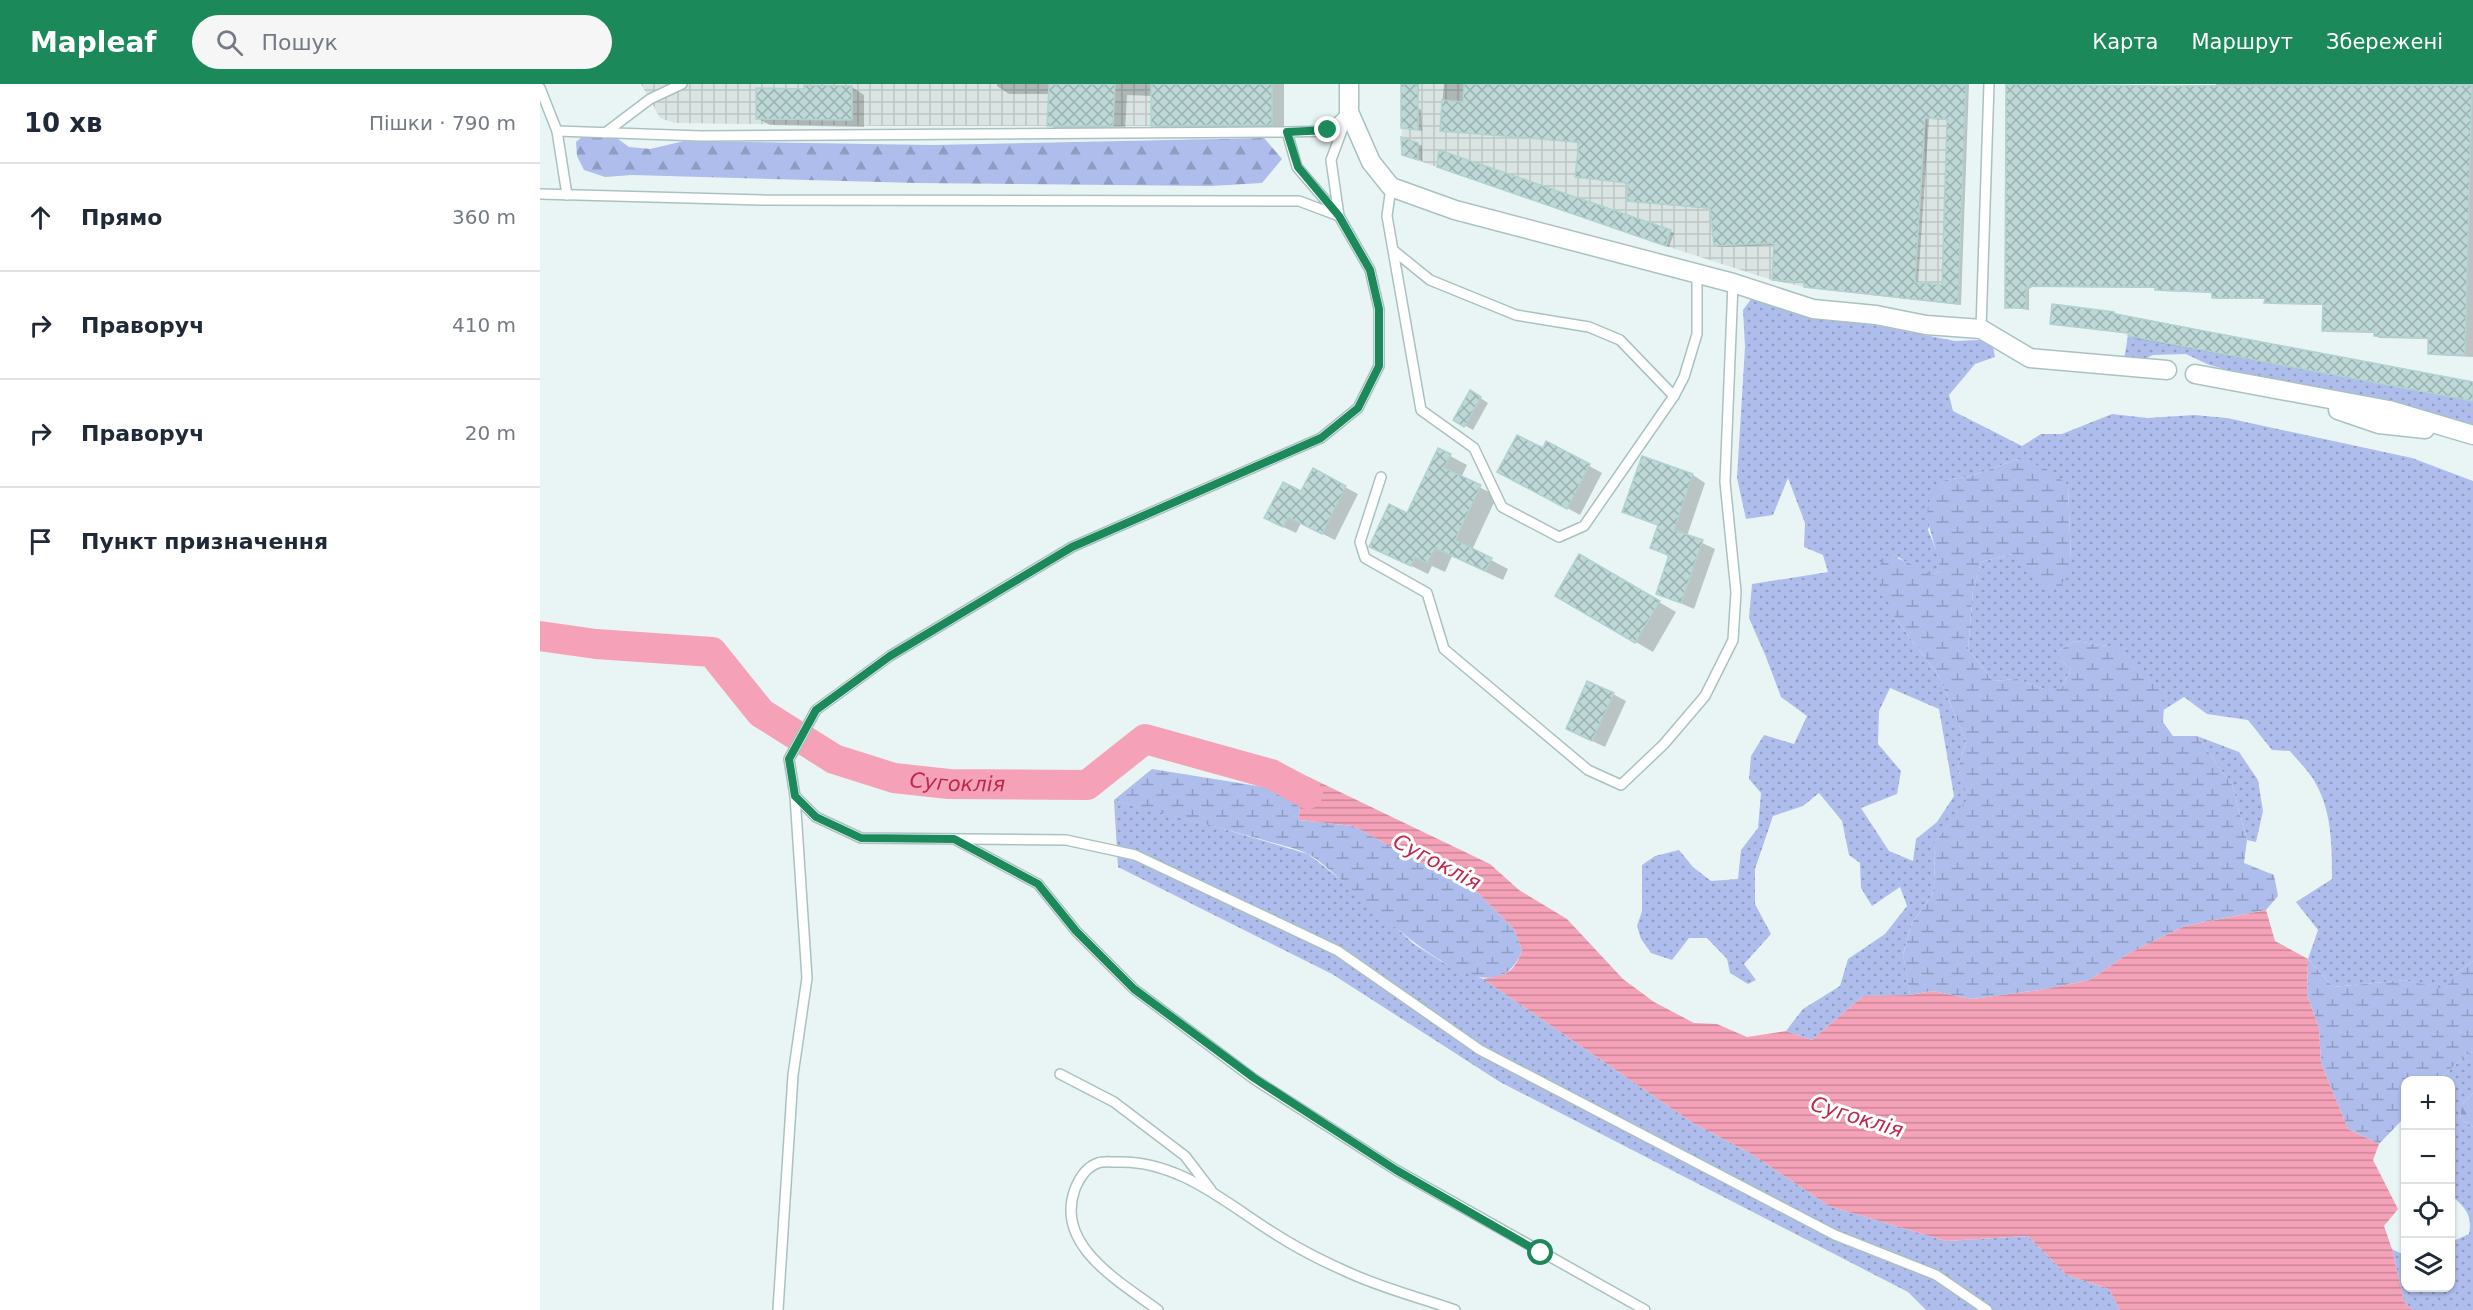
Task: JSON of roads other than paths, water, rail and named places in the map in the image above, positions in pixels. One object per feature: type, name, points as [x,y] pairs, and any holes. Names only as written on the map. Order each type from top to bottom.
[{"type":"street","points":[[1349,84],[1348,112],[1371,162],[1391,187],[1455,210],[1732,283],[1812,309],[1876,315],[1926,325],[1981,329],[2030,358],[2167,370]]},
{"type":"street","points":[[2195,374],[2389,410],[2471,435]]},
{"type":"lane","points":[[605,133],[650,99],[682,84]]},
{"type":"lane","points":[[1981,329],[1989,84]]},
{"type":"lane","points":[[540,88],[557,130],[567,195]]},
{"type":"lane","points":[[557,130],[701,136],[1287,132],[1328,130],[1348,112]]},
{"type":"lane","points":[[1339,216],[1331,160],[1348,112]]},
{"type":"lane","points":[[778,1310],[793,1075],[807,978],[795,796],[789,759],[792,751],[816,710],[890,656],[1072,547],[1321,438],[1358,408],[1379,366],[1379,309],[1370,270],[1339,216],[1298,167],[1287,132]]},
{"type":"lane","points":[[1391,187],[1387,216],[1420,410],[1474,448],[1502,507],[1558,537],[1584,526],[1674,396],[1684,377],[1697,334],[1697,274]]},
{"type":"lane","points":[[540,194],[762,200],[1299,201],[1339,216]]},
{"type":"lane","points":[[1393,250],[1430,280],[1516,315],[1589,327],[1620,340],[1674,396]]},
{"type":"lane","points":[[1381,477],[1359,542],[1365,558],[1427,593],[1444,649],[1588,770],[1621,785],[1664,744],[1706,696],[1732,640],[1736,592],[1725,482],[1732,283]]},
{"type":"lane","points":[[795,796],[816,817],[861,838],[1066,840],[1135,855],[1338,951],[1480,1050],[1835,1235],[1936,1275],[1987,1310]]},
{"type":"lane","points":[[954,839],[1038,884],[1076,931],[1134,989],[1254,1078],[1396,1170],[1645,1310]]},
{"type":"lane","points":[[1060,1074],[1114,1102],[1185,1156],[1214,1193]]},
{"type":"lane","points":[[1158,1310],[1117,1280],[1082,1248],[1071,1222],[1072,1198],[1079,1177],[1098,1162],[1134,1161],[1174,1171],[1214,1193],[1290,1243],[1346,1271],[1455,1310]]},
{"type":"water","points":[[1290,768],[1490,864],[1519,890],[1567,919],[1623,979],[1654,1002],[1694,1023],[1717,1024],[1747,1037],[1786,1031],[1812,1040],[1863,996],[1910,995],[1932,991],[1972,999],[2040,990],[2090,980],[2129,953],[2185,926],[2266,910],[2275,941],[2308,959],[2307,995],[2319,1028],[2321,1063],[2348,1129],[2379,1144],[2373,1160],[2398,1209],[2384,1226],[2392,1249],[2404,1302],[2413,1310],[2120,1310],[2109,1289],[2067,1275],[2028,1236],[1946,1241],[1829,1206],[1750,1153],[1693,1123],[1483,979],[1508,972],[1516,964],[1522,950],[1514,929],[1479,894],[1353,826],[1299,820],[1300,797],[1270,788],[1271,774]]},
{"type":"waterway","name":"Сугоклія","points":[[540,636],[596,644],[712,652],[761,713],[834,759],[894,778],[949,784],[1087,785],[1145,739],[1271,774],[1308,794]]}]
